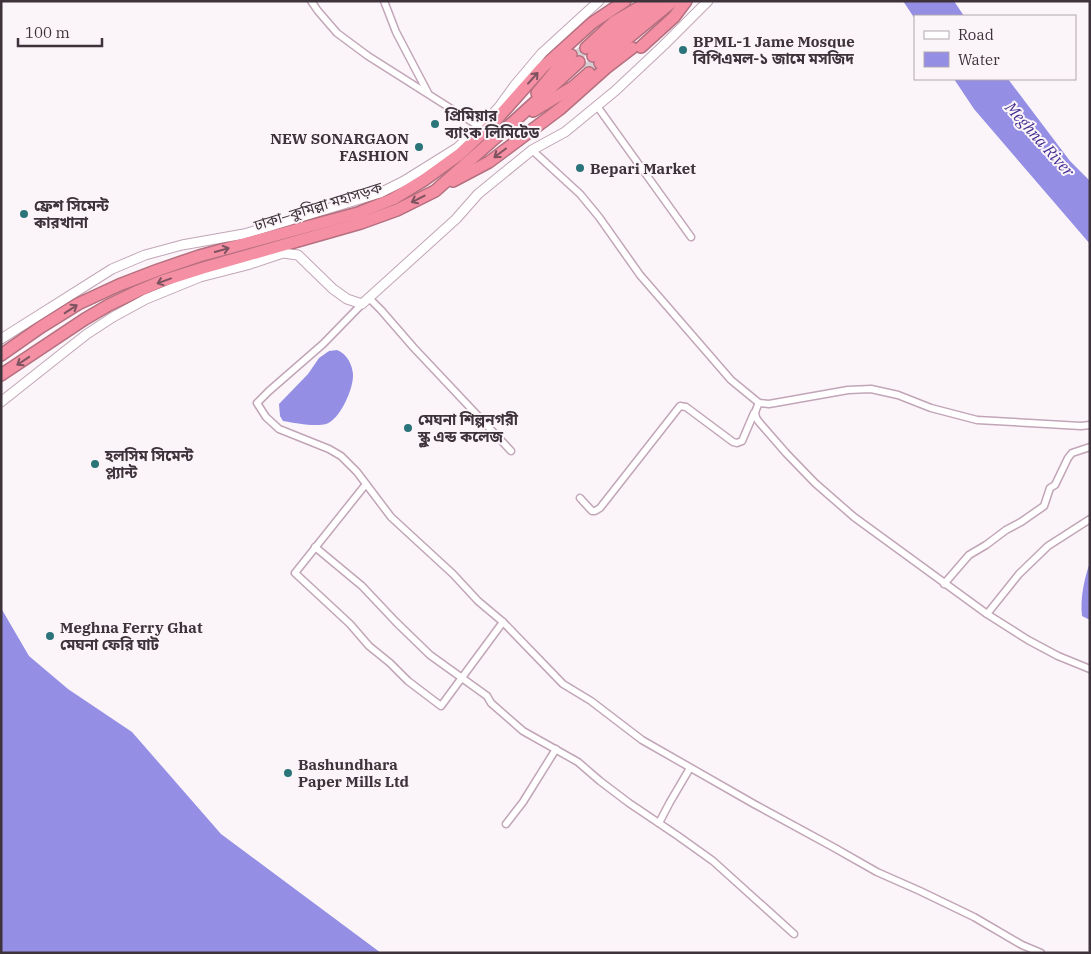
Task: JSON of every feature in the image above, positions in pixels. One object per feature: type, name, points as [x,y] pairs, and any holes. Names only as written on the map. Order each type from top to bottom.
[{"type":"highway","name":"ঢাকা–কুমিল্লা মহাসড়ক","points":[[1,355],[78,304],[119,285],[199,256],[358,213],[393,199],[424,180],[460,154],[495,121],[542,68],[592,24],[625,1]]},
{"type":"highway","name":"ঢাকা–কুমিল্লা মহাসড়ক","points":[[593,56],[610,17],[641,1]]},
{"type":"highway","name":"ঢাকা–কুমিল্লা মহাসড়ক","points":[[1,375],[85,319],[138,291],[203,268],[361,223],[397,210],[489,162],[560,108],[614,22],[650,1]]},
{"type":"highway","name":"ঢাকা–কুমিল্লা মহাসড়ক","points":[[593,56],[618,26],[657,1]]},
{"type":"highway","name":"ঢাকা–কুমিল্লা মহাসড়ক","points":[[593,56],[621,30],[663,1]]},
{"type":"highway","name":"ঢাকা–কুমিল্লা মহাসড়ক","points":[[593,56],[625,35],[669,1]]},
{"type":"highway","name":"ঢাকা–কুমিল্লা মহাসড়ক","points":[[593,56],[628,38],[673,1]]},
{"type":"highway","name":"ঢাকা–কুমিল্লা মহাসড়ক","points":[[635,46],[668,9],[680,1]]},
{"type":"highway","name":"ঢাকা–কুমিল্লা মহাসড়ক","points":[[593,56],[635,46],[685,1]]},
{"type":"highway","name":"ঢাকা–কুমিল্লা মহাসড়ক","points":[[435,191],[510,125],[559,73],[580,64],[573,87],[510,125]]},
{"type":"street","points":[[311,1],[337,33],[368,56],[480,127]]},
{"type":"street","points":[[384,1],[396,32],[429,94]]},
{"type":"street","points":[[1,339],[112,269],[145,255],[182,245],[244,234],[380,193],[404,181],[457,148],[480,127],[542,53],[599,1]]},
{"type":"street","points":[[708,1],[615,91],[565,132],[532,150],[478,194],[456,219],[365,301],[323,344],[257,403],[266,417],[279,429],[329,449],[341,456],[357,472],[391,517],[453,574],[478,601],[503,622],[563,684],[591,701],[642,740],[878,872],[974,917],[1022,945],[1041,953]]},
{"type":"street","points":[[597,106],[691,237]]},
{"type":"street","points":[[532,150],[580,194],[599,217],[640,275],[731,380],[759,403],[770,404],[848,390],[871,389],[898,395],[931,408],[977,420],[1090,425]]},
{"type":"street","points":[[1,402],[87,334],[146,299],[200,277],[283,254],[298,255],[333,289],[347,299],[365,301],[381,310],[511,451]]},
{"type":"street","points":[[580,498],[592,511],[600,508],[680,406],[686,407],[737,443],[742,441],[759,403]]},
{"type":"street","points":[[755,412],[759,422],[815,484],[854,517],[987,614],[1050,652],[1090,669]]},
{"type":"street","points":[[944,584],[968,555],[1044,506],[1050,488],[1055,485],[1068,458],[1072,453],[1090,447]]},
{"type":"street","points":[[366,484],[295,572],[350,624],[369,646],[408,681],[441,706],[503,622]]},
{"type":"street","points":[[987,614],[1019,574],[1048,546],[1090,518]]},
{"type":"street","points":[[315,547],[362,586],[430,655],[487,696],[492,704],[523,731],[578,762],[622,798],[713,861],[794,934]]},
{"type":"street","points":[[506,824],[523,802],[556,749]]},
{"type":"street","points":[[659,823],[690,768]]},
{"type":"water","points":[[903,1],[954,1],[963,15],[914,15],[914,18]]},
{"type":"water","name":"Meghna River","points":[[955,80],[1009,80],[1070,161],[1090,181],[1090,244],[974,109]]},
{"type":"water","points":[[337,350],[344,354],[348,360],[353,374],[349,395],[341,410],[331,421],[322,425],[283,421],[280,416],[279,404],[308,374],[319,358],[329,351]]},
{"type":"water","points":[[1090,562],[1090,620],[1082,616],[1082,602],[1083,589]]},
{"type":"water","points":[[1,608],[29,656],[68,689],[132,732],[221,834],[381,953],[1,953]]},
{"type":"tunnel","points":[[575,58],[586,48]]},
{"type":"tunnel","points":[[586,70],[597,60]]},
{"type":"place","name":"BPML-1 Jame Mosque বিপিএমল-১ জামে মসজিদ","points":[[683,50]]},
{"type":"place","name":"প্রিমিয়ার ব্যাংক লিমিটেড","points":[[435,124]]},
{"type":"place","name":"NEW SONARGAON FASHION","points":[[419,147]]},
{"type":"place","name":"Bepari Market","points":[[580,168]]},
{"type":"place","name":"ফ্রেশ সিমেন্ট কারখানা","points":[[24,214]]},
{"type":"place","name":"মেঘনা শিল্পনগরী স্কুল এন্ড কলেজ","points":[[408,428]]},
{"type":"place","name":"হলসিম সিমেন্ট প্ল্যান্ট","points":[[95,464]]},
{"type":"place","name":"Meghna Ferry Ghat মেঘনা ফেরি ঘাট","points":[[50,636]]},
{"type":"place","name":"Bashundhara Paper Mills Ltd","points":[[288,773]]}]
